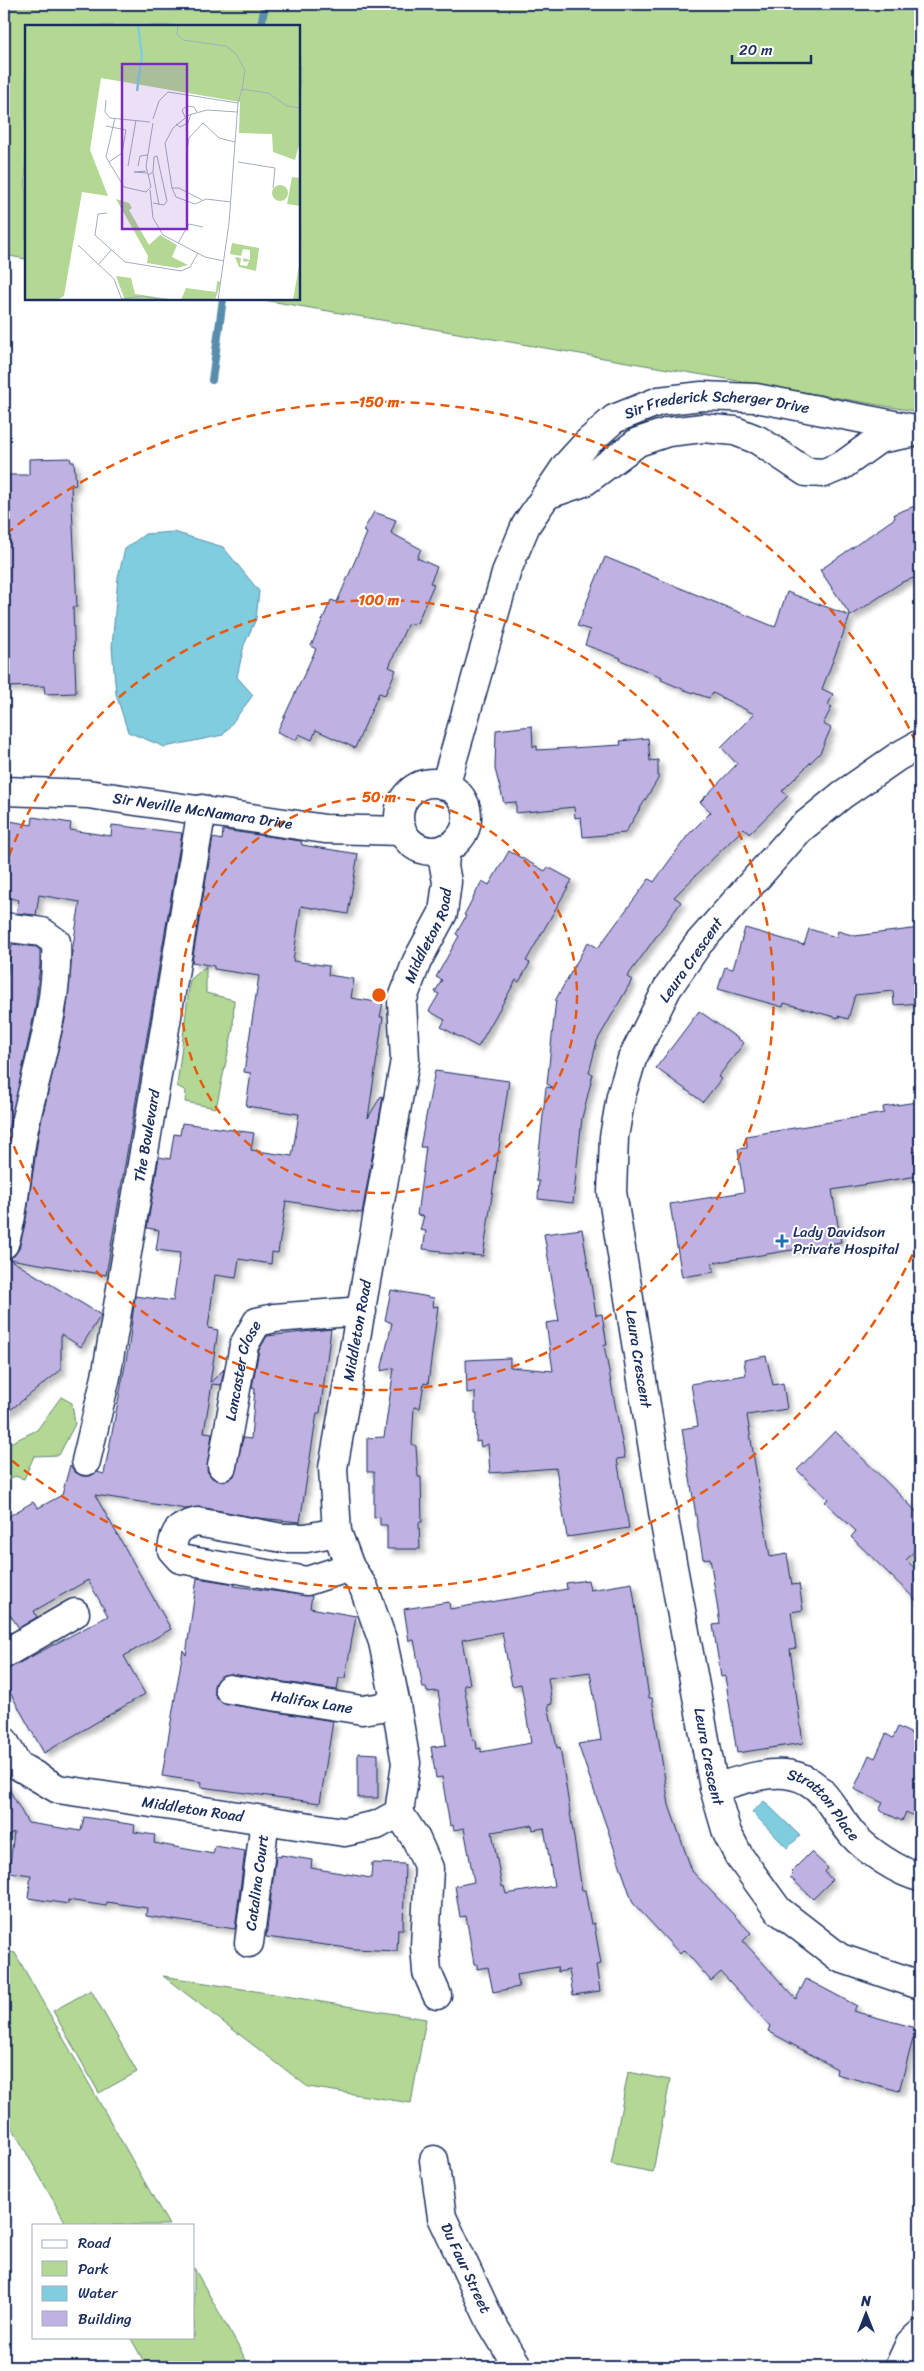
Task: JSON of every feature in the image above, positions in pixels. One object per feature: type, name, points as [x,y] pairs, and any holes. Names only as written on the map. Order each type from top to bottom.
[{"type":"street","name":"Sir Frederick Scherger Drive","points":[[445,786],[507,570],[526,525],[576,454],[614,420],[659,401],[702,396],[756,398],[920,430]]},
{"type":"street","name":"Sir Frederick Scherger Drive","points":[[546,495],[584,482],[638,442],[668,432],[703,428],[734,431],[758,440],[806,472],[824,473],[843,465],[879,439],[920,430]]},
{"type":"street","name":"Leura Crescent","points":[[920,744],[873,773],[799,830],[698,944],[659,1005],[632,1059],[621,1096],[614,1137],[612,1192],[665,1524],[714,1788],[727,1833],[739,1856],[778,1910],[840,1958],[920,1985]]},
{"type":"street","points":[[432,783],[445,786],[456,793],[464,804],[467,816],[465,830],[457,840],[446,848],[434,851],[420,849],[409,842],[402,831],[399,818],[401,805],[408,794],[419,786],[432,783]]},
{"type":"street","name":"Sir Neville McNamara Drive","points":[[4,791],[88,794],[202,809],[325,829],[402,831]]},
{"type":"street","name":"The Boulevard","points":[[86,1461],[107,1368],[202,809]]},
{"type":"street","name":"Middleton Road","points":[[4,1741],[17,1765],[58,1789],[344,1832],[377,1825],[399,1813],[406,1764],[396,1705],[383,1642],[364,1588],[350,1567],[337,1532],[333,1468],[405,1060],[402,1001],[417,961],[443,913],[447,882],[444,866],[446,848]]},
{"type":"street","points":[[4,927],[42,932],[56,942],[57,966],[43,1048],[24,1130],[4,1244]]},
{"type":"street","name":"Lancaster Close","points":[[222,1466],[231,1426],[244,1345],[257,1322],[275,1318],[362,1311]]},
{"type":"street","points":[[337,1532],[306,1538],[282,1538],[197,1522],[183,1525],[174,1535],[172,1550],[180,1560],[307,1581],[350,1567]]},
{"type":"street","points":[[4,1654],[75,1613]]},
{"type":"street","name":"Halifax Lane","points":[[228,1689],[362,1710],[396,1705]]},
{"type":"street","name":"Stratton Place","points":[[714,1788],[755,1777],[785,1774],[812,1781],[853,1835],[885,1860],[920,1878]]},
{"type":"street","points":[[399,1813],[416,1839],[429,1868],[425,1946],[427,1972],[437,1995]]},
{"type":"street","name":"Catalina Court","points":[[249,1943],[265,1821]]},
{"type":"street","name":"Du Faur Street","points":[[434,2160],[442,2217],[491,2322],[518,2367]]},
{"type":"street","points":[[899,2367],[910,2343],[920,2334]]},
{"type":"green space","points":[[4,4],[920,4],[920,412],[264,300],[300,300],[300,25],[25,25],[25,259],[4,255]]},
{"type":"green space","points":[[206,966],[206,993],[234,1000],[233,1029],[216,1108],[185,1102],[186,1091],[177,1086],[190,980]]},
{"type":"green space","points":[[61,1397],[72,1403],[75,1424],[59,1455],[34,1456],[24,1479],[15,1476],[4,1483],[4,1446],[37,1430]]},
{"type":"green space","points":[[4,1951],[15,1953],[168,2224],[66,2224],[4,2113]]},
{"type":"green space","points":[[163,1976],[426,2019],[411,2103],[308,2087]]},
{"type":"green space","points":[[91,1990],[137,2072],[99,2093],[53,2011]]},
{"type":"green space","points":[[628,2072],[670,2080],[653,2172],[611,2164]]},
{"type":"green space","points":[[195,2270],[250,2367],[147,2367],[131,2338],[195,2338]]},
{"type":"water","points":[[174,532],[223,547],[259,591],[256,619],[244,645],[237,677],[253,695],[223,735],[165,747],[128,732],[116,694],[112,647],[118,577],[125,549],[145,534]]},
{"type":"water","points":[[764,1801],[800,1836],[787,1848],[752,1812]]},
{"type":"building","points":[[70,458],[71,462],[74,462],[76,485],[71,486],[77,607],[73,607],[76,693],[45,694],[44,686],[4,687],[4,484],[8,484],[8,475],[29,475],[29,459]]},
{"type":"building","points":[[920,504],[920,576],[902,582],[851,616],[820,570],[895,518],[894,514]]},
{"type":"building","points":[[374,512],[396,520],[391,533],[421,549],[417,558],[437,567],[430,583],[434,584],[417,623],[407,625],[389,667],[396,670],[385,695],[379,693],[355,748],[316,730],[312,740],[299,734],[296,740],[277,732],[316,649],[311,646],[331,600],[337,602],[367,533],[363,531]]},
{"type":"building","points":[[605,557],[775,627],[787,592],[850,616],[822,689],[833,694],[828,705],[832,707],[823,724],[831,728],[820,753],[782,791],[788,796],[749,834],[744,828],[674,897],[681,902],[627,977],[632,980],[597,1041],[589,1073],[593,1074],[582,1118],[573,1203],[538,1199],[539,1181],[536,1181],[546,1087],[554,1088],[547,1084],[556,999],[588,942],[598,948],[649,879],[654,882],[688,835],[711,812],[700,802],[737,764],[721,747],[754,714],[713,693],[709,698],[685,690],[661,680],[662,677],[620,660],[621,658],[585,645],[590,630],[577,626]]},
{"type":"building","points":[[532,726],[533,747],[537,746],[537,750],[621,745],[620,741],[648,738],[650,761],[658,760],[658,779],[625,833],[583,837],[581,817],[575,818],[574,807],[516,813],[516,802],[504,803],[495,769],[496,730]]},
{"type":"building","points":[[33,817],[71,823],[70,830],[111,836],[112,825],[182,833],[106,1275],[9,1259],[101,1315],[81,1347],[61,1334],[61,1370],[4,1415],[4,1259],[14,1256],[19,1249],[26,1219],[39,1131],[66,1015],[72,952],[80,902],[39,895],[36,915],[16,913],[19,900],[4,897],[4,820],[32,825]]},
{"type":"building","points":[[223,830],[301,841],[302,845],[358,854],[348,914],[301,906],[293,961],[329,966],[328,975],[354,979],[351,998],[383,1003],[380,1017],[383,1017],[368,1118],[381,1096],[383,1097],[362,1213],[286,1201],[278,1253],[272,1252],[271,1264],[239,1259],[236,1278],[215,1275],[208,1328],[218,1330],[210,1383],[224,1369],[221,1385],[212,1384],[204,1432],[212,1433],[207,1471],[212,1478],[219,1481],[228,1480],[234,1476],[243,1438],[251,1439],[255,1388],[252,1387],[259,1350],[267,1336],[331,1329],[320,1413],[317,1413],[300,1522],[258,1518],[200,1507],[186,1509],[95,1495],[171,1629],[124,1656],[145,1694],[44,1753],[4,1682],[4,1671],[108,1616],[88,1580],[34,1611],[37,1617],[19,1628],[4,1606],[4,1519],[33,1502],[38,1508],[62,1495],[70,1465],[75,1472],[82,1476],[90,1476],[97,1472],[104,1474],[129,1345],[135,1296],[173,1301],[180,1253],[156,1250],[159,1230],[147,1228],[159,1157],[170,1159],[174,1134],[180,1135],[182,1123],[254,1133],[251,1150],[292,1156],[299,1114],[246,1106],[251,1073],[244,1072],[259,976],[214,969],[214,966],[192,962],[213,838],[222,840]]},
{"type":"building","points":[[509,851],[545,871],[548,867],[572,880],[526,961],[530,963],[519,982],[516,980],[478,1047],[441,1027],[445,1020],[429,1011],[439,994],[435,992],[442,980],[436,977],[459,936],[456,934],[466,916],[464,915],[482,881],[489,885]]},
{"type":"building","points":[[745,928],[804,945],[809,929],[836,937],[838,931],[855,936],[920,928],[920,1003],[894,1005],[893,991],[855,995],[848,1019],[784,1003],[783,1007],[718,989],[725,967],[733,969]]},
{"type":"building","points":[[12,944],[36,947],[40,950],[40,965],[35,1010],[4,1155],[4,994]]},
{"type":"building","points":[[699,1011],[744,1043],[718,1077],[721,1079],[703,1102],[656,1068]]},
{"type":"building","points":[[435,1071],[509,1081],[483,1256],[441,1253],[441,1251],[423,1249],[426,1231],[420,1230],[424,1216],[417,1215],[426,1147],[420,1147]]},
{"type":"building","points":[[917,1102],[920,1122],[920,1150],[913,1152],[917,1176],[832,1190],[841,1242],[712,1263],[714,1272],[682,1277],[670,1204],[744,1192],[738,1149],[747,1148],[746,1136],[884,1113],[883,1107]]},
{"type":"building","points":[[582,1229],[596,1315],[602,1314],[607,1345],[604,1345],[625,1458],[617,1459],[629,1528],[567,1537],[556,1468],[490,1473],[488,1444],[481,1447],[480,1441],[476,1442],[477,1413],[475,1413],[475,1392],[467,1393],[466,1360],[510,1358],[510,1367],[553,1371],[546,1323],[559,1321],[544,1234]]},
{"type":"building","points":[[391,1290],[434,1298],[433,1307],[438,1306],[428,1384],[424,1383],[420,1408],[414,1407],[412,1444],[416,1446],[418,1477],[421,1477],[422,1522],[419,1522],[420,1549],[387,1549],[387,1525],[380,1525],[380,1517],[374,1518],[374,1472],[367,1472],[367,1438],[384,1437],[394,1368],[381,1371],[392,1323],[385,1320]]},
{"type":"building","points":[[766,1356],[773,1385],[783,1383],[787,1409],[747,1415],[770,1557],[787,1554],[792,1585],[799,1584],[803,1610],[791,1612],[796,1648],[790,1649],[803,1743],[737,1753],[725,1676],[721,1677],[713,1625],[720,1624],[710,1558],[703,1559],[682,1429],[698,1426],[691,1384],[746,1375],[744,1360]]},
{"type":"building","points":[[835,1431],[920,1515],[920,1545],[906,1560],[920,1573],[920,1604],[851,1537],[856,1531],[825,1502],[828,1499],[797,1470]]},
{"type":"building","points":[[197,1578],[235,1584],[234,1586],[312,1596],[310,1608],[356,1616],[345,1678],[339,1678],[337,1690],[231,1674],[223,1675],[214,1686],[215,1695],[226,1704],[333,1721],[320,1803],[201,1787],[202,1782],[162,1776],[183,1650],[186,1655]]},
{"type":"building","points":[[588,1580],[590,1590],[632,1583],[649,1698],[652,1698],[669,1805],[692,1871],[751,1933],[743,1941],[796,1999],[806,1979],[857,2006],[853,2011],[916,2028],[899,2091],[836,2074],[837,2069],[768,2031],[770,2026],[721,1972],[711,1981],[684,1950],[680,1954],[633,1903],[578,1744],[601,1740],[590,1672],[548,1678],[552,1704],[548,1705],[557,1748],[560,1747],[582,1890],[585,1890],[591,1924],[594,1923],[601,1964],[596,1965],[600,1991],[573,1995],[569,1970],[558,1972],[557,1967],[517,1974],[519,1987],[493,1992],[488,1967],[477,1969],[477,1964],[474,1964],[466,1916],[460,1917],[455,1886],[474,1882],[464,1828],[454,1830],[453,1825],[450,1826],[442,1777],[436,1778],[431,1747],[446,1745],[438,1691],[427,1692],[426,1688],[423,1688],[414,1640],[409,1641],[404,1609],[449,1602],[450,1609],[567,1589],[566,1583]],"holes":[[[502,1632],[512,1686],[521,1684],[531,1743],[481,1752],[481,1748],[477,1749],[476,1740],[473,1740],[464,1685],[470,1684],[462,1640]],[[532,1825],[533,1830],[544,1828],[554,1886],[506,1894],[504,1886],[502,1887],[492,1832]]]},
{"type":"building","points":[[898,1727],[920,1738],[920,1819],[906,1812],[902,1821],[879,1810],[883,1803],[854,1789],[869,1755],[875,1758],[886,1734],[893,1738]]},
{"type":"building","points":[[358,1753],[378,1754],[378,1798],[358,1798]]},
{"type":"building","points":[[4,1780],[28,1823],[81,1831],[84,1817],[135,1825],[134,1832],[155,1835],[154,1843],[213,1854],[215,1846],[245,1851],[235,1929],[146,1916],[147,1908],[107,1902],[106,1906],[68,1900],[68,1904],[28,1898],[31,1875],[9,1872],[14,1832],[4,1838]]},
{"type":"building","points":[[811,1852],[828,1868],[825,1872],[832,1880],[813,1899],[790,1877],[793,1874],[791,1872]]},
{"type":"building","points":[[281,1855],[312,1860],[311,1868],[371,1878],[372,1863],[405,1864],[403,1929],[398,1929],[397,1951],[355,1949],[266,1937],[276,1856],[281,1857]]},
{"type":"waterway","points":[[261,25],[265,4]]},
{"type":"waterway","points":[[212,380],[223,300]]},
{"type":"place","name":"Lady Davidson Private Hospital","points":[[782,1241]]}]
